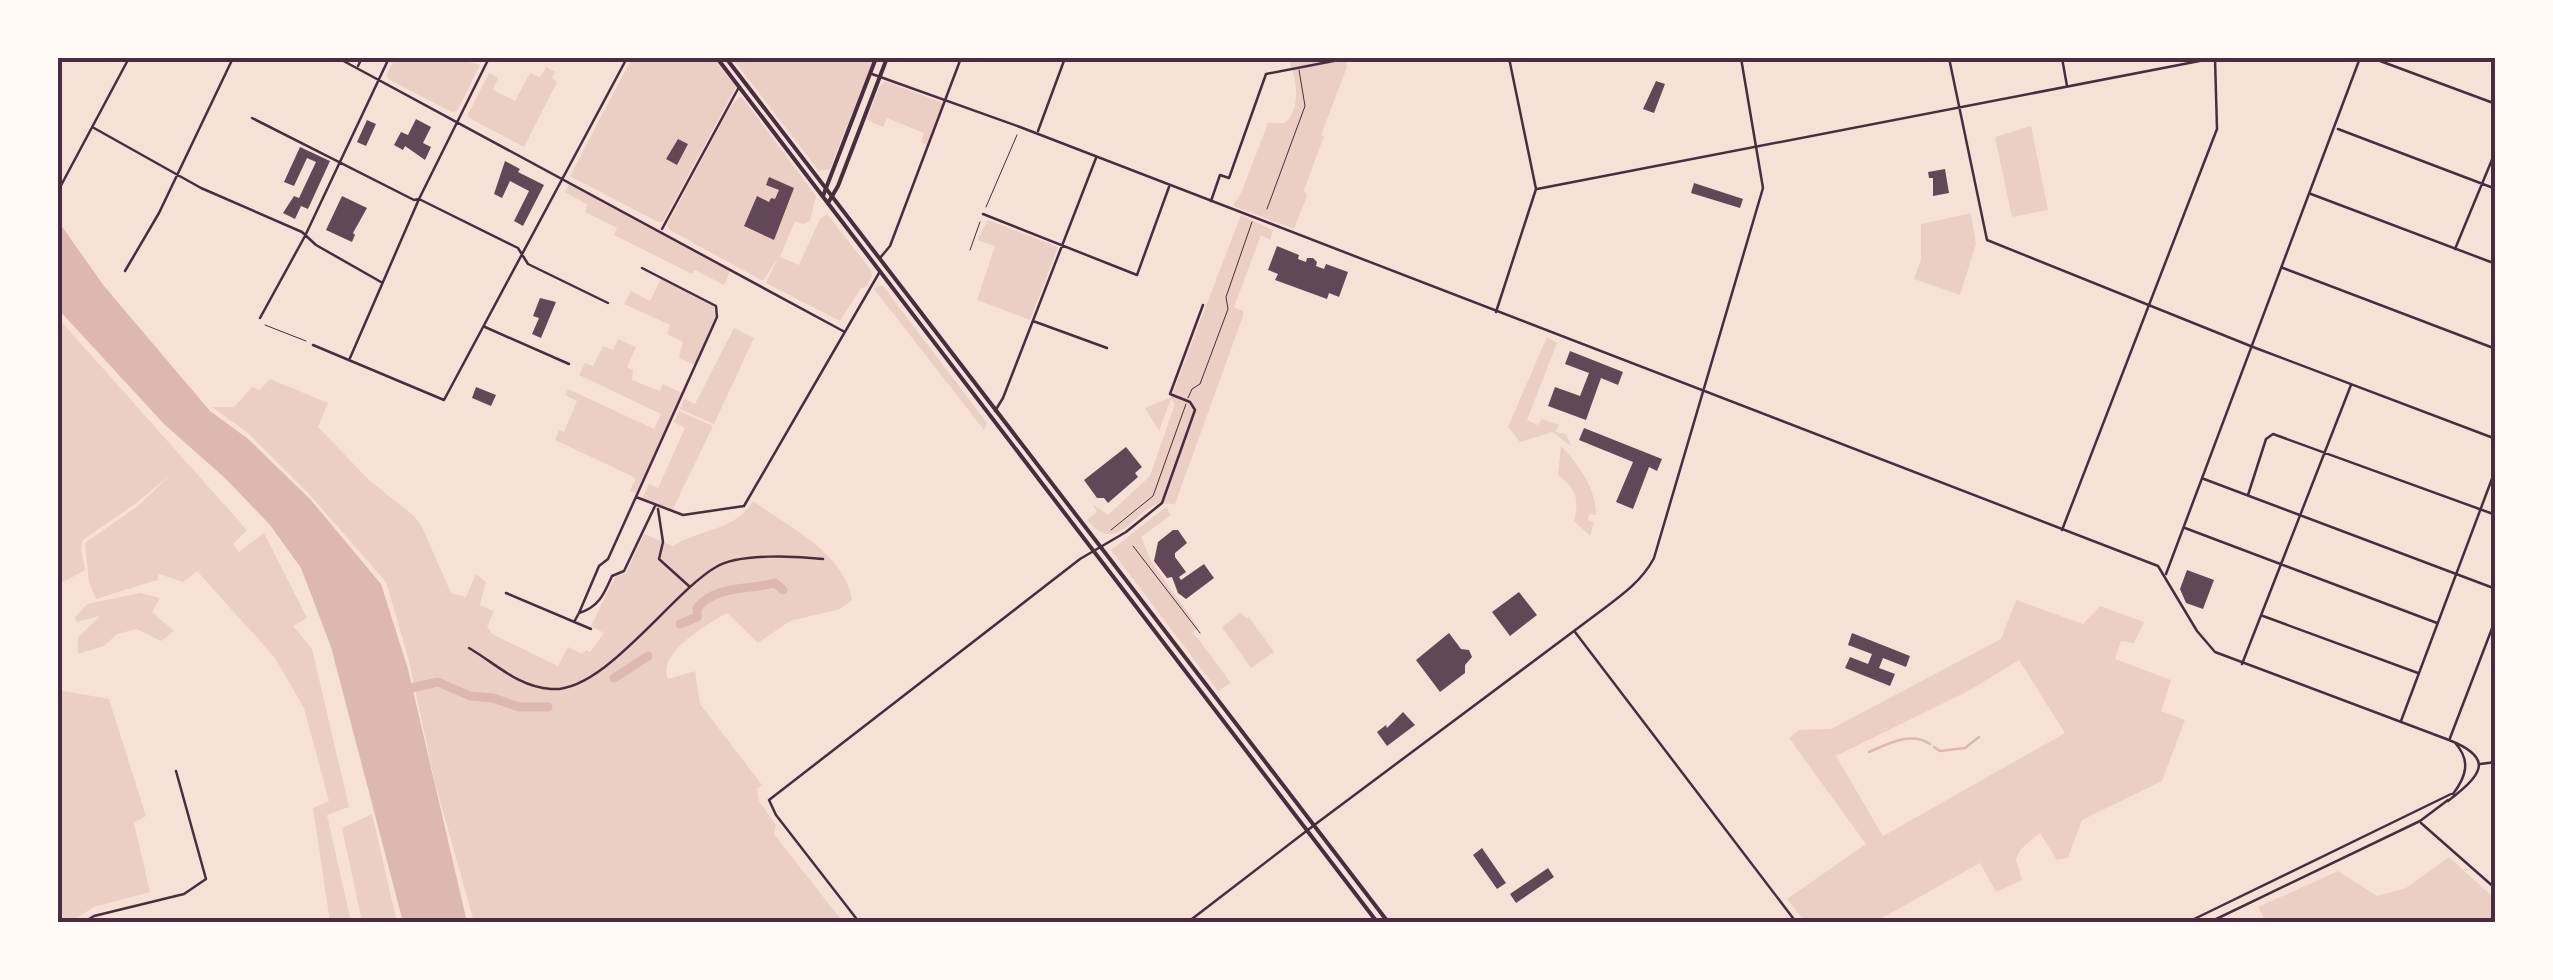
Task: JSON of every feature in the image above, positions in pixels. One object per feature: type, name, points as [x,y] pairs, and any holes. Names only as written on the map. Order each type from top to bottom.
[{"type":"main road","points":[[717,58],[1378,922]]},
{"type":"main road","points":[[726,58],[1388,922]]},
{"type":"main road","points":[[823,196],[876,58]]},
{"type":"main road","points":[[828,204],[887,58]]},
{"type":"main road","points":[[826,187],[828,204]]},
{"type":"main road","points":[[880,272],[885,265]]},
{"type":"main road","points":[[946,359],[951,360],[953,355]]},
{"type":"main road","points":[[996,427],[997,420],[1003,422]]},
{"type":"street","points":[[58,191],[129,58]]},
{"type":"street","points":[[125,271],[232,58]]},
{"type":"street","points":[[338,58],[843,330]]},
{"type":"street","points":[[357,67],[362,58]]},
{"type":"street","points":[[261,320],[389,58]]},
{"type":"street","points":[[350,358],[419,198],[489,58]]},
{"type":"street","points":[[313,345],[444,400],[628,58]]},
{"type":"street","points":[[880,258],[890,246],[961,58]]},
{"type":"street","points":[[1037,134],[1065,58]]},
{"type":"street","points":[[1268,209],[1305,106],[1295,58]]},
{"type":"street","points":[[1211,201],[1220,175],[1228,178],[1266,74],[1350,58]]},
{"type":"street","points":[[1496,312],[1536,189],[1509,58]]},
{"type":"street","points":[[1188,922],[1632,586],[1654,558],[1763,188],[1740,58]]},
{"type":"street","points":[[1949,58],[1987,240],[2252,347],[2496,439]]},
{"type":"street","points":[[2062,58],[2067,87]]},
{"type":"street","points":[[1536,189],[2215,58],[2218,128],[2062,530]]},
{"type":"street","points":[[2166,574],[2360,58]]},
{"type":"street","points":[[2372,58],[2496,104]]},
{"type":"street","points":[[871,73],[2158,566],[2208,646],[2242,664],[2449,740],[2470,750],[2480,764]]},
{"type":"street","points":[[660,232],[740,86]]},
{"type":"street","points":[[252,118],[518,248],[528,264],[608,303]]},
{"type":"street","points":[[94,128],[201,188],[302,232],[382,282]]},
{"type":"street","points":[[2336,128],[2496,189]]},
{"type":"street","points":[[2455,249],[2496,150]]},
{"type":"street","points":[[995,411],[1097,157]]},
{"type":"street","points":[[983,214],[1137,275],[1170,185]]},
{"type":"street","points":[[2311,194],[2496,264]]},
{"type":"street","points":[[1111,530],[1153,496],[1192,389],[1200,384],[1228,310],[1226,297],[1252,222]]},
{"type":"street","points":[[574,622],[718,318],[716,306],[642,268]]},
{"type":"street","points":[[2283,268],[2496,349]]},
{"type":"street","points":[[636,498],[683,515],[744,506],[880,272]]},
{"type":"street","points":[[859,922],[776,816],[769,800],[1092,552],[1126,532],[1162,503],[1194,414],[1194,406],[1188,401],[1170,394],[1203,305]]},
{"type":"street","points":[[1033,321],[1107,348]]},
{"type":"street","points":[[484,326],[569,364]]},
{"type":"street","points":[[2242,664],[2351,383]]},
{"type":"street","points":[[2247,496],[2273,434],[2496,515]]},
{"type":"street","points":[[2400,723],[2496,468]]},
{"type":"street","points":[[2202,479],[2496,590]]},
{"type":"street","points":[[656,507],[663,542],[659,559],[690,586]]},
{"type":"street","points":[[579,613],[601,600],[612,576],[624,571],[656,507]]},
{"type":"street","points":[[2184,528],[2437,623]]},
{"type":"street","points":[[469,648],[503,673],[541,688],[564,689],[594,673],[638,640],[690,586],[718,565],[734,561],[823,559]]},
{"type":"street","points":[[506,593],[590,629]]},
{"type":"street","points":[[2261,615],[2418,673]]},
{"type":"street","points":[[2449,740],[2496,618]]},
{"type":"street","points":[[1574,631],[1796,922]]},
{"type":"street","points":[[2448,800],[2466,769],[2465,756],[2449,740]]},
{"type":"street","points":[[2480,764],[2494,761],[2496,755]]},
{"type":"street","points":[[2210,922],[2420,822],[2474,780],[2480,764]]},
{"type":"street","points":[[84,922],[94,916],[184,894],[206,879],[176,771]]},
{"type":"street","points":[[2188,922],[2456,791]]},
{"type":"street","points":[[2416,813],[2420,822],[2496,888]]},
{"type":"street","points":[[2428,829],[2430,815]]},
{"type":"path","points":[[970,250],[1020,127]]},
{"type":"path","points":[[261,320],[313,345]]},
{"type":"path","points":[[1133,546],[1200,633]]},
{"type":"shaded area","points":[[395,58],[453,58],[480,65],[457,111],[452,112],[388,79]]},
{"type":"shaded area","points":[[632,58],[713,58],[736,87],[663,222],[570,176]]},
{"type":"shaded area","points":[[732,58],[874,58],[830,169],[819,171]]},
{"type":"shaded area","points":[[1287,58],[1345,58],[1347,67],[1321,135],[1324,136],[1304,190],[1307,196],[1294,229],[1233,206],[1268,123],[1285,123],[1294,109],[1295,82]]},
{"type":"shaded area","points":[[546,67],[555,72],[552,78],[557,82],[524,147],[469,118],[489,73],[498,78],[493,90],[515,101],[530,73],[540,77]]},
{"type":"shaded area","points":[[885,81],[943,103],[927,145],[921,142],[924,133],[887,118],[883,127],[867,120]]},
{"type":"shaded area","points":[[739,97],[816,196],[810,221],[795,221],[780,257],[799,265],[820,219],[827,214],[871,270],[866,287],[861,288],[840,321],[766,283],[779,256],[763,281],[667,225]]},
{"type":"shaded area","points":[[2031,126],[2048,210],[2012,217],[1995,137]]},
{"type":"shaded area","points":[[569,184],[730,272],[724,285],[695,270],[692,274],[614,235],[617,228],[585,212],[588,205],[565,192]]},
{"type":"shaded area","points":[[1971,213],[1976,244],[1960,295],[1914,279],[1921,259],[1921,224]]},
{"type":"shaded area","points":[[1241,215],[1273,230],[1270,240],[1261,235],[1234,307],[1243,311],[1243,316],[1175,504],[1149,508],[1124,529],[1107,534],[1087,520],[1097,512],[1093,504],[1108,515],[1150,476],[1175,404],[1171,399],[1159,431],[1145,408],[1171,397]]},
{"type":"shaded area","points":[[988,220],[1058,247],[1030,320],[977,300],[995,246],[977,240]]},
{"type":"shaded area","points":[[58,221],[104,286],[210,411],[247,438],[310,499],[381,584],[408,669],[467,922],[403,922],[331,647],[301,568],[270,525],[164,424],[58,309]]},
{"type":"shaded area","points":[[661,278],[714,306],[716,318],[695,365],[679,358],[683,342],[667,334],[670,325],[624,304],[631,291],[650,301]]},
{"type":"shaded area","points":[[883,286],[987,423],[984,430],[874,289]]},
{"type":"shaded area","points":[[58,318],[247,530],[233,544],[239,552],[264,533],[307,618],[293,626],[312,649],[349,807],[327,815],[351,922],[330,922],[313,808],[329,801],[304,708],[275,658],[197,571],[183,582],[159,574],[157,580],[96,599],[89,582],[85,543],[138,506],[170,475],[83,540],[85,570],[58,585]]},
{"type":"shaded area","points":[[734,328],[754,338],[714,424],[680,409],[684,399],[695,404]]},
{"type":"shaded area","points":[[1547,337],[1557,343],[1527,420],[1538,425],[1542,419],[1559,425],[1556,432],[1566,434],[1572,447],[1553,432],[1520,442],[1508,427]]},
{"type":"shaded area","points":[[618,339],[636,347],[627,367],[633,370],[632,380],[660,391],[663,384],[682,393],[636,493],[630,491],[636,478],[555,440],[559,430],[564,432],[577,401],[565,395],[568,389],[654,429],[661,414],[579,375],[585,363],[593,366],[603,346],[613,350]]},
{"type":"shaded area","points":[[270,379],[328,403],[318,427],[369,480],[414,516],[451,593],[466,597],[476,574],[486,582],[480,605],[494,611],[487,627],[492,634],[558,666],[568,647],[582,654],[590,652],[604,633],[591,626],[615,577],[626,573],[644,534],[673,546],[727,524],[753,501],[827,555],[839,569],[852,600],[840,609],[790,621],[758,643],[727,613],[686,640],[669,659],[666,669],[668,679],[695,671],[700,704],[762,785],[757,789],[759,801],[776,825],[774,834],[843,922],[474,922],[386,582],[310,495],[248,433],[212,407],[234,407],[252,387],[260,390]]},
{"type":"shaded area","points":[[679,411],[713,426],[672,511],[642,499],[649,484],[658,488],[685,428],[674,422]]},
{"type":"shaded area","points":[[1561,446],[1590,486],[1596,515],[1589,514],[1588,520],[1594,522],[1590,536],[1574,521],[1575,495],[1558,475]]},
{"type":"shaded area","points":[[1166,507],[1171,515],[1141,537],[1152,563],[1199,628],[1193,632],[1231,683],[1218,691],[1111,550]]},
{"type":"shaded area","points":[[140,593],[160,598],[152,612],[174,631],[161,641],[137,629],[117,634],[104,646],[78,654],[78,637],[100,616],[77,622],[75,617],[87,604]]},
{"type":"shaded area","points":[[2016,600],[2083,624],[2100,606],[2144,622],[2134,643],[2121,641],[2115,659],[2171,680],[2161,711],[2185,720],[2162,781],[2082,820],[2068,858],[2057,860],[2040,833],[2020,850],[2016,859],[2022,880],[1996,892],[1980,863],[1875,922],[1805,922],[1787,899],[1866,844],[1789,738],[1799,730],[1831,729],[2001,639]],"holes":[[[2019,660],[2065,733],[1883,836],[1836,756],[1970,690]]]},
{"type":"shaded area","points":[[1241,612],[1274,652],[1251,668],[1222,627]]},
{"type":"shaded area","points":[[58,690],[109,699],[146,816],[134,823],[150,892],[94,907],[71,922],[58,922]]},
{"type":"shaded area","points":[[372,814],[397,922],[362,922],[342,828]]},
{"type":"shaded area","points":[[2449,857],[2495,899],[2495,922],[2266,922],[2258,907],[2338,871],[2377,896],[2406,888]]},
{"type":"building","points":[[1656,81],[1665,84],[1654,113],[1643,109]]},
{"type":"building","points":[[416,119],[431,127],[423,143],[431,147],[425,160],[405,146],[403,150],[394,145],[401,132],[408,135]]},
{"type":"building","points":[[367,120],[376,124],[366,146],[357,142]]},
{"type":"building","points":[[678,139],[688,144],[677,165],[666,159]]},
{"type":"building","points":[[300,147],[330,161],[308,209],[301,206],[295,219],[283,213],[294,196],[299,198],[316,162],[307,158],[294,186],[284,182]]},
{"type":"building","points":[[505,161],[544,185],[523,226],[514,221],[529,191],[510,181],[502,198],[494,194]]},
{"type":"building","points":[[1945,169],[1949,193],[1933,196],[1933,178],[1929,178],[1928,172]]},
{"type":"building","points":[[769,177],[794,188],[774,240],[744,226],[757,196],[769,202],[775,199],[779,190],[766,185]]},
{"type":"building","points":[[1694,183],[1743,199],[1740,208],[1691,193]]},
{"type":"building","points":[[342,196],[367,208],[352,242],[326,230]]},
{"type":"building","points":[[1277,246],[1306,262],[1313,258],[1316,266],[1324,269],[1326,264],[1348,272],[1339,297],[1329,293],[1327,299],[1275,280],[1278,274],[1268,270]]},
{"type":"building","points":[[540,298],[556,302],[541,338],[532,334],[539,318],[533,316]]},
{"type":"building","points":[[1570,351],[1623,372],[1618,385],[1601,378],[1586,420],[1548,406],[1555,387],[1580,396],[1589,373],[1565,364]]},
{"type":"building","points":[[476,387],[496,395],[491,406],[472,398]]},
{"type":"building","points":[[1584,428],[1662,459],[1657,471],[1649,467],[1633,509],[1616,502],[1633,462],[1579,440]]},
{"type":"building","points":[[1126,447],[1142,467],[1135,473],[1138,477],[1108,503],[1097,498],[1084,480]]},
{"type":"building","points":[[1178,530],[1187,543],[1175,553],[1186,572],[1179,577],[1181,580],[1204,564],[1214,578],[1186,599],[1178,593],[1172,577],[1167,578],[1154,561],[1158,542]]},
{"type":"building","points":[[2187,570],[2214,580],[2203,609],[2186,603],[2180,589]]},
{"type":"building","points":[[1519,592],[1537,615],[1510,636],[1492,612]]},
{"type":"building","points":[[1449,633],[1472,657],[1465,665],[1465,673],[1440,692],[1416,660]]},
{"type":"building","points":[[1852,633],[1910,656],[1906,667],[1883,658],[1879,668],[1895,674],[1890,686],[1845,668],[1850,657],[1868,664],[1872,654],[1848,645]]},
{"type":"building","points":[[1403,712],[1415,725],[1387,746],[1377,732]]},
{"type":"building","points":[[1482,848],[1506,883],[1497,889],[1473,855]]},
{"type":"building","points":[[1548,868],[1554,877],[1516,903],[1510,894]]},
{"type":"waterway","points":[[680,624],[697,617],[697,608],[713,595],[775,583],[783,590]]},
{"type":"waterway","points":[[614,678],[648,656]]},
{"type":"waterway","points":[[402,690],[438,682],[470,696],[493,698],[519,707],[548,707]]},
{"type":"waterway","points":[[1934,747],[1940,751],[1965,748],[1979,737]]},
{"type":"waterway","points":[[1869,752],[1907,739],[1930,744]]}]
